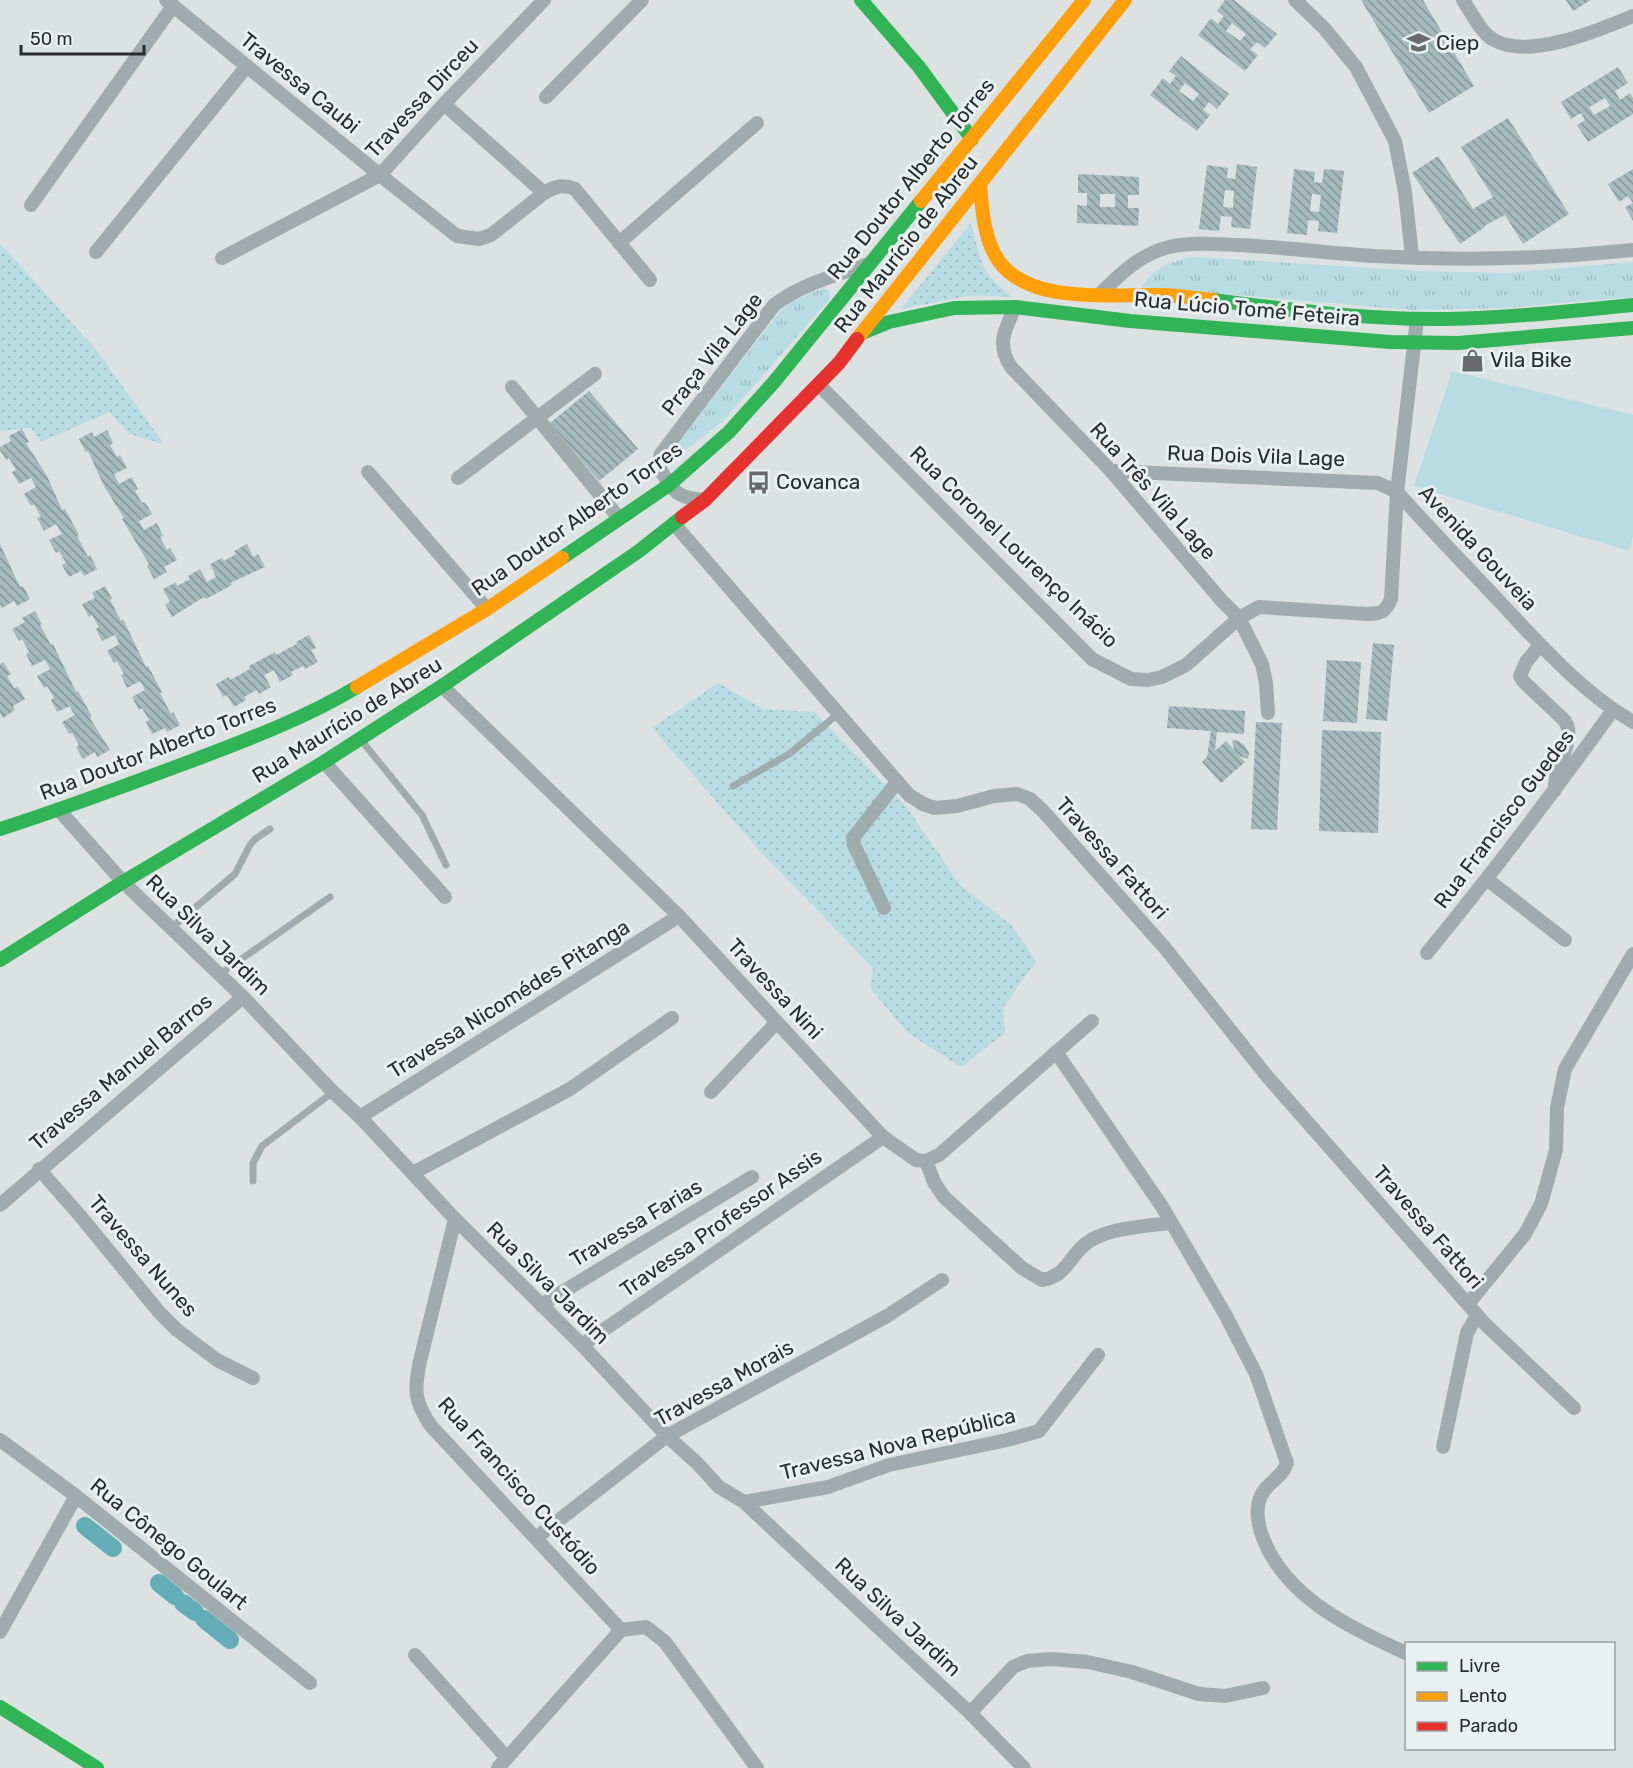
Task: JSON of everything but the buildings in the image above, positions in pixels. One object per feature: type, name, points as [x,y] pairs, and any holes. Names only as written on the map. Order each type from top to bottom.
[{"type":"main road","points":[[861,0],[899,42],[972,139]]},
{"type":"main road","name":"Rua Doutor Alberto Torres","points":[[0,829],[59,810],[225,748],[328,705],[487,609],[669,485],[729,432],[774,382],[1084,0]]},
{"type":"main road","name":"Rua Maurício de Abreu","points":[[0,960],[123,882],[324,762],[442,686],[629,558],[705,500],[839,363],[1125,0]]},
{"type":"main road","name":"Rua Lúcio Tomé Feteira","points":[[980,185],[984,219],[991,244],[1003,267],[1024,281],[1048,290],[1099,296],[1162,294],[1306,311],[1417,319],[1480,317],[1633,304]]},
{"type":"main road","name":"Rua Lúcio Tomé Feteira","points":[[862,333],[889,322],[935,311],[954,308],[1015,307],[1130,321],[1390,342],[1458,343],[1633,328]]},
{"type":"main road","points":[[0,1707],[97,1768]]},
{"type":"street","name":"Travessa Dirceu","points":[[222,258],[380,175],[444,104],[544,0]]},
{"type":"street","points":[[546,97],[642,0]]},
{"type":"street","points":[[1295,0],[1324,28],[1356,68],[1395,141],[1405,192],[1412,256]]},
{"type":"street","points":[[1463,0],[1492,39],[1506,45],[1526,47],[1591,33],[1633,16]]},
{"type":"street","name":"Travessa Caubi","points":[[31,205],[170,3],[457,236],[478,239],[491,235],[544,193]]},
{"type":"street","points":[[96,252],[248,66]]},
{"type":"street","points":[[444,104],[544,193],[560,185],[567,185],[575,189],[650,280]]},
{"type":"street","points":[[619,243],[757,123]]},
{"type":"street","points":[[1099,296],[1121,274],[1143,258],[1169,248],[1190,244],[1254,246],[1373,256],[1482,258],[1633,250]]},
{"type":"street","name":"Praça Vila Lage","points":[[669,485],[659,469],[658,461],[661,454],[774,305],[790,293],[808,285],[869,264]]},
{"type":"street","name":"Rua Três Vila Lage","points":[[1015,307],[1002,342],[1005,358],[1018,375],[1111,471],[1239,618],[1262,664],[1268,713]]},
{"type":"street","name":"Avenida Gouveia","points":[[1417,319],[1397,492],[1540,645],[1583,686],[1613,710],[1633,722]]},
{"type":"street","points":[[458,478],[595,375]]},
{"type":"street","name":"Rua Coronel Lourenço Inácio","points":[[819,385],[1092,659],[1131,679],[1148,680],[1162,677],[1186,665],[1239,618],[1259,607],[1367,614],[1378,614],[1388,608],[1397,492]]},
{"type":"street","points":[[512,387],[619,518]]},
{"type":"street","name":"Rua Dois Vila Lage","points":[[1111,471],[1378,483],[1397,492]]},
{"type":"street","points":[[368,472],[487,609]]},
{"type":"street","points":[[669,485],[673,492],[681,496],[705,500]]},
{"type":"street","name":"Travessa Fattori","points":[[675,525],[909,795],[935,808],[957,806],[1006,794],[1017,794],[1030,799],[1165,948],[1266,1075],[1473,1309],[1574,1408]]},
{"type":"street","points":[[1540,645],[1526,662],[1520,676],[1569,728],[1569,741],[1557,767],[1555,790]]},
{"type":"street","name":"Travessa Nini","points":[[442,686],[679,916],[883,1137],[907,1155],[916,1160],[926,1161]]},
{"type":"street","name":"Rua Francisco Guedes","points":[[1427,953],[1488,879],[1613,710]]},
{"type":"street","points":[[324,762],[445,897]]},
{"type":"street","points":[[884,908],[854,844],[854,838],[897,782]]},
{"type":"street","name":"Rua Silva Jardim","points":[[59,810],[123,882],[243,997],[455,1219],[582,1345],[667,1436],[719,1487],[744,1502],[970,1713],[1024,1768]]},
{"type":"street","points":[[1488,879],[1565,940]]},
{"type":"street","name":"Travessa Nicomédes Pitanga","points":[[360,1117],[679,916]]},
{"type":"street","points":[[1473,1309],[1525,1234],[1541,1204],[1556,1150],[1557,1108],[1566,1069],[1633,954]]},
{"type":"street","name":"Travessa Manuel Barros","points":[[0,1205],[39,1169],[243,997]]},
{"type":"street","points":[[413,1173],[570,1089],[672,1018]]},
{"type":"street","points":[[1092,1021],[939,1155],[926,1161],[934,1182],[944,1197],[1022,1268],[1042,1280],[1052,1279],[1062,1272],[1085,1243],[1095,1238],[1171,1222]]},
{"type":"street","points":[[711,1092],[777,1022]]},
{"type":"street","points":[[1056,1052],[1171,1222],[1225,1314],[1256,1374],[1287,1462],[1284,1471],[1264,1489],[1260,1496],[1257,1511],[1268,1551],[1284,1574],[1307,1596],[1341,1622],[1405,1652]]},
{"type":"street","name":"Travessa Professor Assis","points":[[582,1345],[883,1137]]},
{"type":"street","name":"Travessa Nunes","points":[[39,1169],[159,1312],[177,1330],[217,1360],[253,1378]]},
{"type":"street","name":"Travessa Farias","points":[[541,1305],[752,1177]]},
{"type":"street","name":"Rua Francisco Custódio","points":[[455,1219],[416,1379],[417,1401],[431,1426],[621,1630]]},
{"type":"street","name":"Travessa Morais","points":[[536,1538],[667,1436],[887,1317],[942,1281]]},
{"type":"street","name":"Travessa Fattori","points":[[1443,1447],[1473,1309]]},
{"type":"street","name":"Travessa Nova República","points":[[744,1502],[828,1487],[889,1465],[1039,1431],[1098,1355]]},
{"type":"street","name":"Rua Cônego Goulart","points":[[0,1440],[76,1496],[310,1683]]},
{"type":"street","points":[[0,1632],[76,1496]]},
{"type":"street","points":[[415,1655],[503,1763],[621,1630],[646,1627],[665,1642],[757,1768]]},
{"type":"street","points":[[970,1713],[1013,1667],[1027,1661],[1050,1659],[1088,1662],[1132,1672],[1199,1694],[1225,1696],[1263,1688]]},
{"type":"lane","points":[[733,786],[789,754],[838,714]]},
{"type":"lane","points":[[360,738],[422,815],[446,865]]},
{"type":"lane","points":[[171,928],[235,874],[250,845],[270,829]]},
{"type":"lane","points":[[220,975],[330,897]]},
{"type":"lane","points":[[253,1180],[253,1163],[262,1146],[333,1092]]},
{"type":"green space","points":[[971,223],[987,272],[1012,297],[972,295],[901,309]]},
{"type":"green space","points":[[0,243],[97,351],[164,444],[130,434],[109,412],[41,442],[31,428],[0,431]]},
{"type":"green space","points":[[1194,257],[1417,271],[1507,273],[1633,262],[1633,297],[1503,308],[1413,310],[1142,287],[1146,280],[1164,266]]},
{"type":"green space","points":[[823,288],[829,291],[830,299],[723,421],[679,455],[672,456],[674,449],[781,310],[791,302]]},
{"type":"green space","points":[[1452,371],[1633,415],[1633,536],[1629,551],[1414,486]]},
{"type":"green space","points":[[718,683],[763,709],[814,712],[906,806],[960,885],[1012,926],[1036,961],[1003,1008],[1005,1033],[961,1067],[908,1033],[870,988],[873,968],[761,852],[652,728]]},
{"type":"waterway","points":[[85,1526],[113,1548]]},
{"type":"waterway","points":[[159,1583],[175,1596]]},
{"type":"waterway","points":[[183,1603],[195,1612]]},
{"type":"waterway","points":[[204,1619],[230,1640]]},
{"type":"traffic: fast","points":[[861,0],[919,67],[972,139]]},
{"type":"traffic: fast","points":[[562,558],[669,485],[729,432],[774,382],[921,201]]},
{"type":"traffic: fast","points":[[1213,300],[1329,314],[1417,319],[1540,314],[1633,305]]},
{"type":"traffic: fast","points":[[862,333],[889,322],[954,308],[1015,307],[1130,321],[1390,342],[1458,343],[1633,328]]},
{"type":"traffic: fast","points":[[0,960],[123,882],[324,762],[442,686],[639,551],[682,517]]},
{"type":"traffic: fast","points":[[0,829],[252,738],[337,699],[357,687]]},
{"type":"traffic: fast","points":[[0,1707],[97,1768]]},
{"type":"traffic: slow","points":[[921,201],[1084,0]]},
{"type":"traffic: slow","points":[[857,339],[1125,0]]},
{"type":"traffic: slow","points":[[980,185],[984,224],[993,252],[1012,274],[1029,284],[1050,291],[1072,294],[1166,295],[1213,300]]},
{"type":"traffic: slow","points":[[357,687],[487,609],[562,558]]},
{"type":"traffic: jam","points":[[682,517],[705,500],[839,363],[857,339]]},
{"type":"place","name":"Ciep","points":[[1418,43]]},
{"type":"place","name":"Vila Bike","points":[[1472,360]]},
{"type":"place","name":"Covanca","points":[[758,482]]}]
